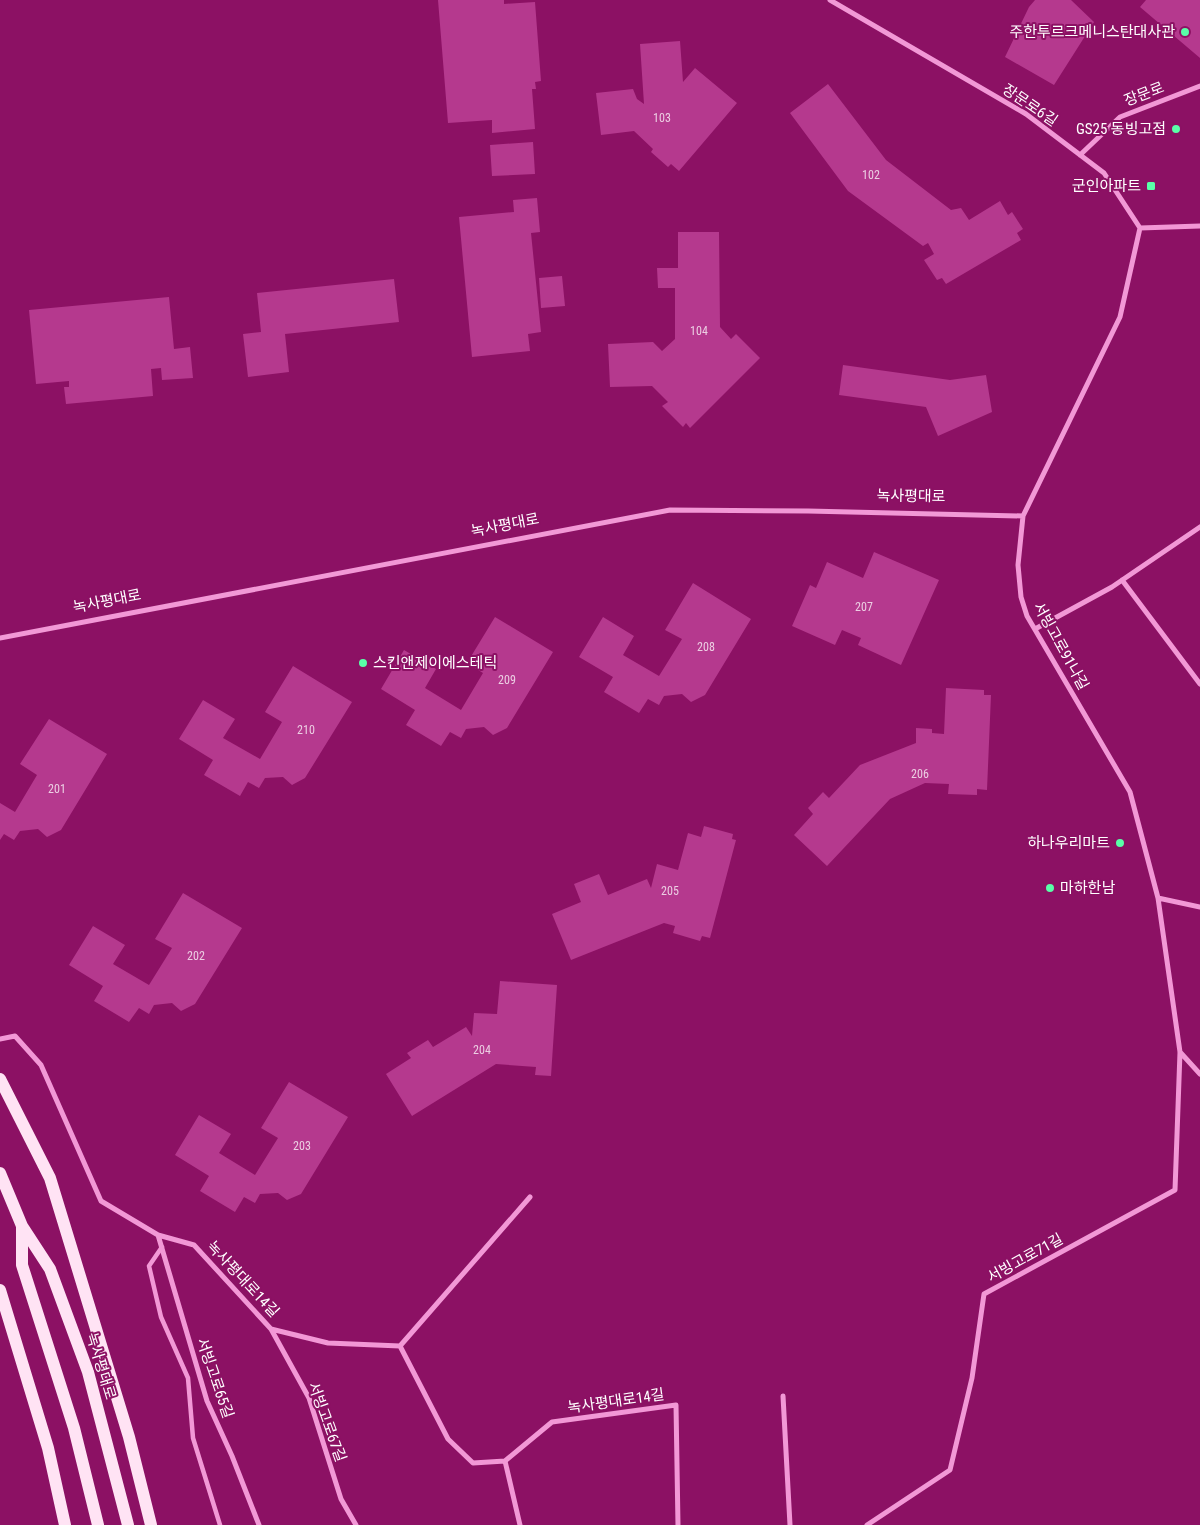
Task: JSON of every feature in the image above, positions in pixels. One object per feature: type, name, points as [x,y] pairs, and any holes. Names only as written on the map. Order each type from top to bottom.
[{"type":"main road","points":[[0,1079],[50,1178],[129,1437],[151,1525]]},
{"type":"main road","name":"녹사평대로","points":[[0,1172],[22,1226],[50,1269],[88,1372],[128,1525]]},
{"type":"main road","name":"녹사평대로","points":[[22,1226],[22,1265],[74,1428],[98,1525]]},
{"type":"main road","points":[[0,1290],[48,1448],[65,1525]]},
{"type":"street","name":"장문로6길","points":[[830,0],[1026,114],[1104,173],[1140,228]]},
{"type":"street","name":"장문로","points":[[1080,155],[1120,117],[1200,86]]},
{"type":"street","points":[[1140,228],[1200,226]]},
{"type":"street","name":"서빙고로91나길","points":[[1140,228],[1120,316],[1023,516],[1018,565],[1020,597],[1027,616],[1130,792],[1158,898],[1180,1052]]},
{"type":"street","name":"녹사평대로","points":[[0,638],[670,510],[1023,516]]},
{"type":"street","points":[[1035,629],[1122,580],[1200,527]]},
{"type":"street","points":[[1122,580],[1200,684]]},
{"type":"street","points":[[1158,898],[1200,907]]},
{"type":"street","name":"녹사평대로14길","points":[[0,1040],[15,1036],[41,1066],[101,1201],[158,1235],[194,1245],[271,1328],[328,1343],[400,1346]]},
{"type":"street","points":[[1180,1052],[1200,1074]]},
{"type":"street","name":"서빙고로71길","points":[[867,1525],[950,1470],[972,1378],[984,1294],[1175,1190],[1180,1052]]},
{"type":"street","points":[[520,1525],[505,1461],[473,1463],[448,1439],[400,1346],[530,1198]]},
{"type":"street","name":"서빙고로65길","points":[[158,1235],[207,1401],[232,1456],[259,1525]]},
{"type":"street","points":[[162,1248],[149,1266],[161,1317],[188,1378],[193,1438],[220,1525]]},
{"type":"street","name":"서빙고로67길","points":[[271,1328],[309,1398],[341,1500],[356,1525]]},
{"type":"street","points":[[783,1396],[790,1525]]},
{"type":"street","name":"녹사평대로14길","points":[[505,1461],[552,1422],[676,1405],[678,1525]]},
{"type":"building","points":[[438,0],[504,0],[504,4],[535,2],[541,81],[535,82],[536,89],[532,89],[535,129],[492,133],[492,120],[448,123]]},
{"type":"building","points":[[1035,0],[1071,0],[1094,22],[1054,85],[1005,57],[1029,7]]},
{"type":"building","name":"주한투르크메니스탄대사관","points":[[1146,0],[1200,0],[1200,58],[1140,7]]},
{"type":"building","points":[[680,41],[683,82],[695,68],[737,103],[679,171],[671,164],[668,167],[651,152],[653,149],[634,131],[601,135],[596,93],[633,89],[637,99],[644,104],[640,44]]},
{"type":"building","points":[[828,84],[886,160],[951,210],[961,208],[969,220],[1000,201],[1008,215],[1012,212],[1023,229],[1017,233],[1021,240],[946,284],[942,278],[937,280],[924,260],[934,254],[928,243],[923,246],[848,191],[790,113]]},
{"type":"building","points":[[533,142],[535,174],[492,176],[490,145]]},
{"type":"building","points":[[537,198],[540,232],[531,233],[541,332],[528,334],[530,351],[472,357],[459,217],[514,212],[513,200]]},
{"type":"building","points":[[678,232],[719,232],[720,327],[731,339],[736,334],[760,358],[690,428],[686,423],[683,427],[662,406],[668,402],[652,386],[610,387],[608,344],[653,342],[662,351],[675,339],[675,288],[658,288],[657,268],[678,268]]},
{"type":"building","points":[[562,276],[565,306],[541,308],[539,278]]},
{"type":"building","points":[[394,279],[399,322],[285,334],[289,372],[248,377],[243,334],[261,332],[257,293]]},
{"type":"building","points":[[169,297],[174,349],[190,347],[193,378],[162,380],[161,368],[151,369],[153,396],[66,404],[64,387],[69,387],[69,381],[36,384],[29,310]]},
{"type":"building","points":[[843,365],[950,380],[986,375],[992,412],[938,436],[926,407],[839,395]]},
{"type":"building","points":[[874,552],[939,580],[901,665],[858,645],[861,638],[842,630],[835,645],[792,626],[810,585],[816,588],[827,562],[863,578]]},
{"type":"building","points":[[693,583],[751,619],[705,695],[691,702],[682,694],[664,696],[659,705],[648,699],[639,713],[604,692],[613,677],[579,657],[603,617],[634,636],[623,655],[659,676],[682,639],[665,630]]},
{"type":"building","points":[[495,617],[553,652],[507,728],[493,735],[484,727],[466,729],[461,738],[450,732],[441,746],[406,725],[415,710],[381,689],[404,650],[436,669],[425,688],[461,710],[483,673],[467,663]]},
{"type":"building","points":[[293,666],[352,702],[305,778],[292,785],[283,777],[265,778],[259,788],[248,782],[240,796],[204,775],[213,760],[179,739],[203,700],[235,719],[223,738],[260,759],[282,722],[265,712]]},
{"type":"building","points":[[946,688],[984,690],[984,695],[991,695],[987,790],[977,789],[977,795],[948,794],[949,784],[925,783],[890,799],[827,866],[794,835],[813,814],[808,808],[823,792],[829,798],[860,765],[916,743],[916,728],[932,729],[932,733],[944,734]]},
{"type":"building","points":[[49,719],[107,754],[61,830],[47,837],[38,829],[20,831],[14,840],[4,834],[0,840],[0,803],[15,812],[37,775],[20,764]]},
{"type":"building","points":[[704,826],[733,834],[732,839],[736,840],[710,938],[702,936],[700,941],[673,933],[675,926],[664,923],[571,960],[552,914],[581,902],[574,884],[599,874],[608,895],[647,879],[651,888],[657,864],[678,870],[688,833],[701,837]]},
{"type":"building","points":[[183,893],[242,928],[195,1004],[181,1011],[172,1003],[154,1005],[149,1014],[139,1008],[129,1022],[94,1001],[103,986],[69,965],[93,926],[125,945],[113,964],[149,985],[172,948],[155,939]]},
{"type":"building","points":[[500,981],[557,985],[551,1076],[535,1075],[536,1067],[496,1064],[412,1116],[386,1074],[411,1058],[407,1053],[428,1040],[433,1047],[466,1027],[472,1036],[474,1013],[497,1014]]},
{"type":"building","points":[[289,1082],[348,1117],[301,1194],[287,1200],[278,1193],[260,1194],[255,1203],[244,1197],[235,1212],[200,1191],[209,1176],[175,1155],[199,1115],[231,1134],[219,1153],[255,1175],[278,1138],[261,1128]]},
{"type":"place","name":"주한투르크메니스탄대사관","points":[[1185,32]]},
{"type":"place","name":"GS25 동빙고점","points":[[1176,129]]},
{"type":"place","name":"군인아파트","points":[[1151,186]]},
{"type":"place","name":"스킨앤제이에스테틱","points":[[363,663]]},
{"type":"place","name":"하나우리마트","points":[[1120,843]]},
{"type":"place","name":"마하한남","points":[[1050,888]]}]
